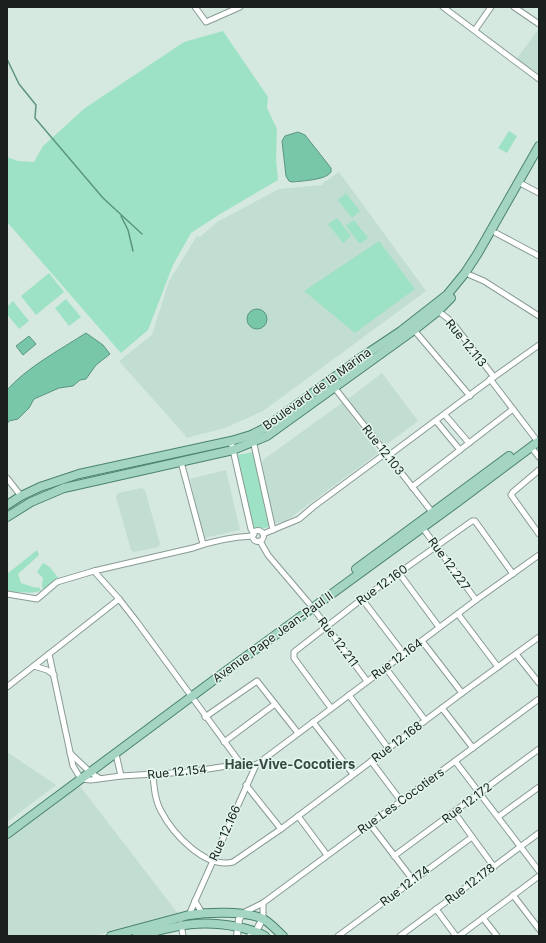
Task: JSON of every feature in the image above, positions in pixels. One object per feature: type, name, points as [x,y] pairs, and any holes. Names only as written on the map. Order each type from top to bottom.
[{"type":"main road","name":"Boulevard de la Marina","points":[[7,517],[31,502],[64,488],[233,450],[253,439],[279,428],[414,330],[438,311],[455,294],[470,275],[496,233],[539,146]]},
{"type":"main road","name":"Boulevard de la Marina","points":[[7,505],[21,496],[54,482],[79,474],[231,441],[253,439],[359,358],[401,331],[447,295],[465,273],[520,183],[539,156]]},
{"type":"main road","name":"Avenue Pape Jean-Paul II","points":[[89,771],[311,606],[531,447],[538,438]]},
{"type":"main road","name":"Avenue Pape Jean-Paul II","points":[[311,606],[432,512],[445,505],[538,438]]},
{"type":"main road","name":"Avenue Pape Jean-Paul II","points":[[7,827],[116,754],[190,695]]},
{"type":"main road","name":"Avenue Pape Jean-Paul II","points":[[7,834],[80,777]]},
{"type":"main road","points":[[111,936],[189,915],[202,913],[242,914],[263,918],[283,936]]},
{"type":"main road","points":[[137,936],[181,924],[217,923],[239,927],[265,936]]},
{"type":"street","points":[[195,7],[206,22],[240,7]]},
{"type":"street","points":[[443,7],[539,79]]},
{"type":"street","points":[[475,30],[492,7]]},
{"type":"street","points":[[514,7],[539,24]]},
{"type":"street","points":[[520,183],[539,193]]},
{"type":"street","points":[[496,233],[539,256]]},
{"type":"street","points":[[470,275],[484,281],[539,316]]},
{"type":"street","name":"Rue 12.113","points":[[438,311],[450,321],[513,409],[538,438]]},
{"type":"street","points":[[414,330],[470,396]]},
{"type":"street","points":[[231,441],[251,529],[256,541],[260,541],[264,534],[300,519],[313,507],[446,415],[492,378],[539,345]]},
{"type":"street","name":"Rue 12.103","points":[[334,388],[432,512]]},
{"type":"street","points":[[412,487],[513,409]]},
{"type":"street","points":[[446,415],[468,443]]},
{"type":"street","points":[[436,421],[460,450]]},
{"type":"street","points":[[253,439],[273,530]]},
{"type":"street","points":[[531,447],[539,457]]},
{"type":"street","points":[[181,462],[203,544]]},
{"type":"street","points":[[539,470],[511,495],[539,534]]},
{"type":"street","points":[[7,478],[21,496]]},
{"type":"street","name":"Rue 12.160","points":[[331,708],[294,658],[294,652],[362,599],[472,521],[475,521],[513,574]]},
{"type":"street","name":"Rue 12.227","points":[[422,527],[476,600]]},
{"type":"street","points":[[7,594],[37,599],[58,582],[94,571],[193,548],[203,544],[253,535],[259,531],[264,534]]},
{"type":"street","name":"Rue 12.211","points":[[260,541],[268,555],[311,606],[367,681]]},
{"type":"street","name":"Rue 12.164","points":[[256,765],[385,667],[539,555]]},
{"type":"street","points":[[94,571],[119,599],[241,764]]},
{"type":"street","points":[[400,572],[439,627]]},
{"type":"street","points":[[7,687],[119,599]]},
{"type":"street","points":[[362,599],[404,654]]},
{"type":"street","points":[[458,614],[498,667]]},
{"type":"street","name":"Rue 12.168","points":[[213,860],[226,864],[233,862],[281,829],[352,774],[539,637]]},
{"type":"street","points":[[422,641],[462,693]]},
{"type":"street","points":[[49,654],[73,766],[80,777]]},
{"type":"street","points":[[516,654],[539,683]]},
{"type":"street","points":[[34,666],[54,674]]},
{"type":"street","points":[[385,667],[425,720]]},
{"type":"street","points":[[205,717],[257,681],[298,733]]},
{"type":"street","points":[[349,694],[388,748]]},
{"type":"street","name":"Rue Les Cocotiers","points":[[242,914],[263,903],[539,699]]},
{"type":"street","points":[[224,742],[275,704]]},
{"type":"street","points":[[442,708],[473,748]]},
{"type":"street","points":[[313,722],[352,774]]},
{"type":"street","name":"Rue 12.172","points":[[394,856],[539,749]]},
{"type":"street","points":[[70,753],[89,771],[99,778]]},
{"type":"street","points":[[116,754],[121,776]]},
{"type":"street","points":[[371,761],[401,801]]},
{"type":"street","points":[[455,761],[539,872]]},
{"type":"street","name":"Rue 12.154","points":[[80,777],[91,780],[121,776],[188,772],[241,764],[256,765]]},
{"type":"street","name":"Rue 12.166","points":[[189,915],[256,765]]},
{"type":"street","points":[[153,775],[158,805],[174,831],[198,852],[213,860]]},
{"type":"street","points":[[246,785],[281,829]]},
{"type":"street","points":[[498,817],[539,787]]},
{"type":"street","points":[[454,812],[494,867]]},
{"type":"street","points":[[298,816],[327,855]]},
{"type":"street","points":[[370,824],[413,880]]},
{"type":"street","name":"Rue 12.178","points":[[400,936],[539,833]]},
{"type":"street","name":"Rue 12.174","points":[[338,936],[472,837]]},
{"type":"street","points":[[436,909],[457,936],[539,876]]},
{"type":"street","points":[[513,894],[539,929]]},
{"type":"street","points":[[195,901],[202,913]]},
{"type":"street","points":[[253,933],[263,918],[263,903]]},
{"type":"street","points":[[237,936],[239,919],[242,914]]},
{"type":"street","points":[[483,918],[497,936]]},
{"type":"street","points":[[181,924],[184,936]]},
{"type":"shaded area","points":[[539,30],[539,79],[515,61]]},
{"type":"shaded area","points":[[223,31],[268,97],[267,108],[277,129],[276,159],[278,180],[191,233],[173,265],[148,330],[121,353],[7,222],[7,157],[18,161],[34,162],[43,146],[85,108],[184,42]]},
{"type":"shaded area","points":[[509,131],[517,136],[507,153],[498,148]]},
{"type":"shaded area","points":[[298,132],[305,135],[331,168],[331,172],[328,175],[313,180],[289,181],[286,176],[282,141],[285,136]]},
{"type":"shaded area","points":[[339,172],[426,291],[263,411],[225,428],[186,438],[185,435],[119,361],[152,335],[169,281],[197,236],[200,237],[217,222],[279,189],[322,185]]},
{"type":"shaded area","points":[[346,193],[360,211],[352,218],[338,200]]},
{"type":"shaded area","points":[[337,218],[351,236],[343,243],[328,224]]},
{"type":"shaded area","points":[[354,220],[368,238],[360,244],[346,226]]},
{"type":"shaded area","points":[[379,241],[415,289],[355,333],[304,291]]},
{"type":"shaded area","points":[[49,273],[64,292],[36,315],[21,296]]},
{"type":"shaded area","points":[[66,299],[81,317],[69,326],[55,308]]},
{"type":"shaded area","points":[[13,301],[29,321],[19,329],[7,314],[7,307]]},
{"type":"shaded area","points":[[257,309],[264,312],[267,319],[264,326],[257,329],[250,326],[247,319],[250,312]]},
{"type":"shaded area","points":[[86,333],[103,345],[110,354],[96,365],[86,379],[80,380],[73,386],[59,388],[34,399],[29,408],[18,419],[9,421],[7,424],[7,390],[24,374],[55,352]]},
{"type":"shaded area","points":[[29,336],[36,344],[23,355],[16,346]]},
{"type":"shaded area","points":[[382,373],[418,421],[383,447],[348,399]]},
{"type":"shaded area","points":[[342,403],[378,453],[286,521],[272,524],[262,463],[263,460]]},
{"type":"shaded area","points":[[254,452],[269,527],[252,531],[237,455]]},
{"type":"shaded area","points":[[226,470],[240,530],[204,538],[190,479]]},
{"type":"shaded area","points":[[142,488],[145,490],[160,544],[158,547],[134,552],[131,550],[116,497],[118,493]]},
{"type":"shaded area","points":[[37,550],[39,555],[18,574],[21,583],[40,588],[41,591],[12,593],[7,591],[7,574]]},
{"type":"shaded area","points":[[43,563],[50,567],[59,579],[43,591],[43,578],[37,572]]},
{"type":"shaded area","points":[[7,752],[56,785],[7,822]]},
{"type":"shaded area","points":[[79,785],[179,915],[93,936],[7,936],[7,840]]},
{"type":"waterway","points":[[7,59],[19,84],[36,105],[35,118],[103,198],[142,234]]},
{"type":"waterway","points":[[121,216],[128,230],[133,251]]},
{"type":"district","name":"Haie-Vive-Cocotiers","points":[[290,764]]}]
